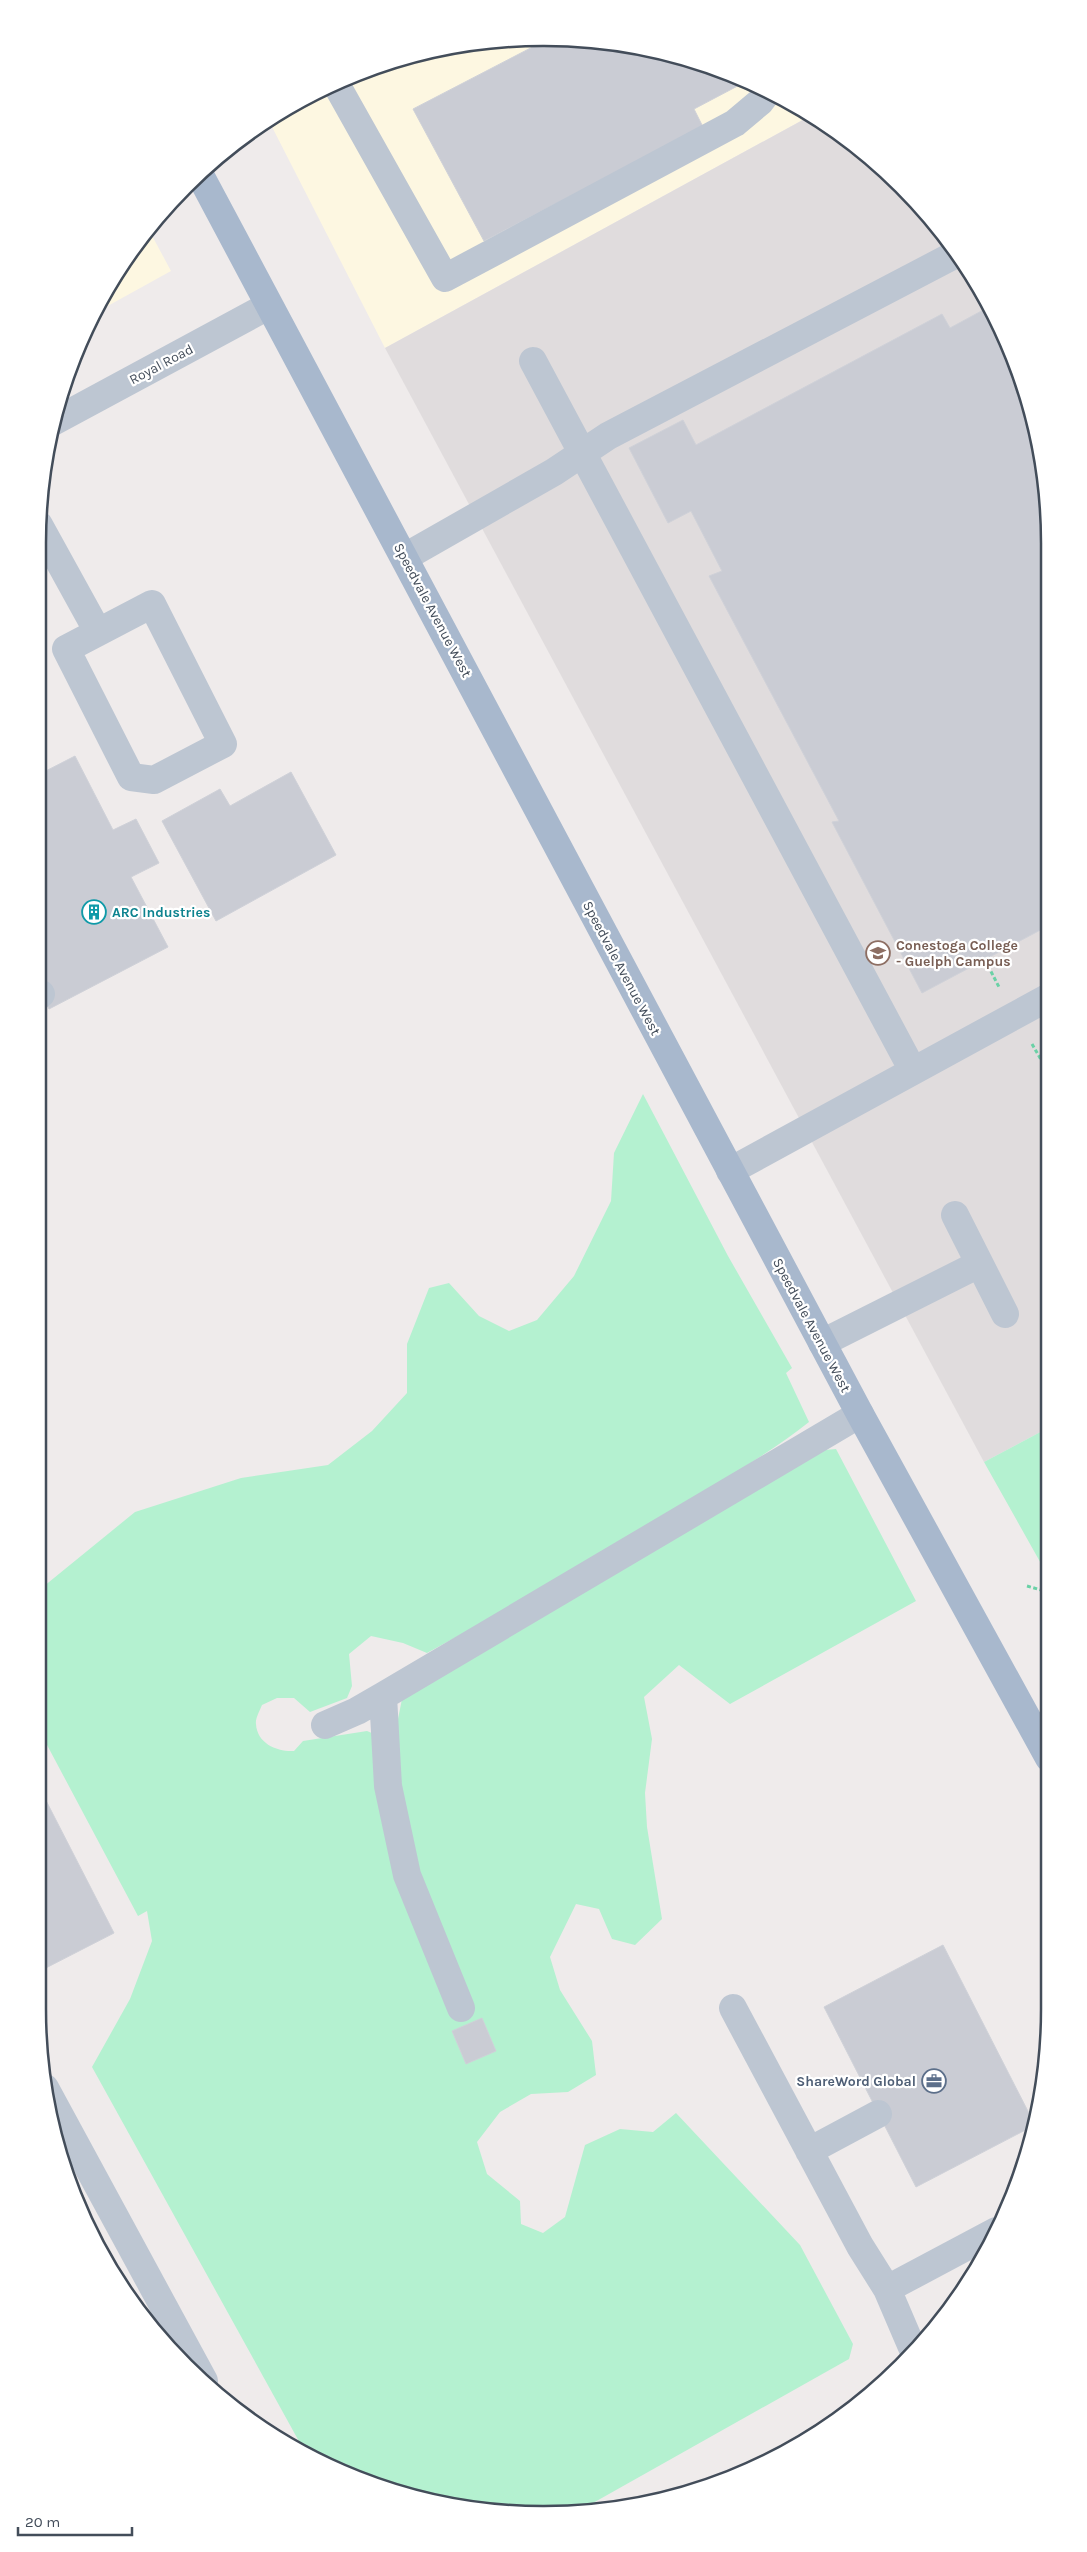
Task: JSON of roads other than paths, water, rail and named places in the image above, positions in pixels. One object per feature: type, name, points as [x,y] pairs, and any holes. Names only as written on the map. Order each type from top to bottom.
[{"type":"main road","name":"Speedvale Avenue West","points":[[203,182],[268,306],[405,557],[860,1414],[1041,1743]]},
{"type":"street","points":[[340,90],[445,278],[735,123],[763,98]]},
{"type":"street","points":[[405,557],[554,472],[617,432],[950,257]]},
{"type":"street","name":"Royal Road","points":[[63,417],[268,306]]},
{"type":"street","points":[[533,361],[912,1069]]},
{"type":"street","points":[[46,538],[98,632]]},
{"type":"street","points":[[152,604],[224,744],[154,780],[131,777],[66,649],[98,632],[152,604]]},
{"type":"street","points":[[730,1171],[912,1069],[1041,1001]]},
{"type":"street","points":[[955,1215],[1005,1314]]},
{"type":"street","points":[[822,1343],[979,1264]]},
{"type":"street","points":[[325,1725],[357,1711],[383,1696],[860,1414]]},
{"type":"street","points":[[383,1696],[388,1786],[407,1875],[461,2008]]},
{"type":"street","points":[[733,2008],[860,2246],[887,2289],[910,2343]]},
{"type":"street","points":[[57,2110],[193,2361]]},
{"type":"street","points":[[809,2151],[878,2114]]},
{"type":"street","points":[[887,2289],[984,2237]]},
{"type":"place","name":"ARC Industries","points":[[94,912]]},
{"type":"place","name":"Conestoga College - Guelph Campus","points":[[878,953]]},
{"type":"place","name":"ShareWord Global","points":[[934,2081]]}]
